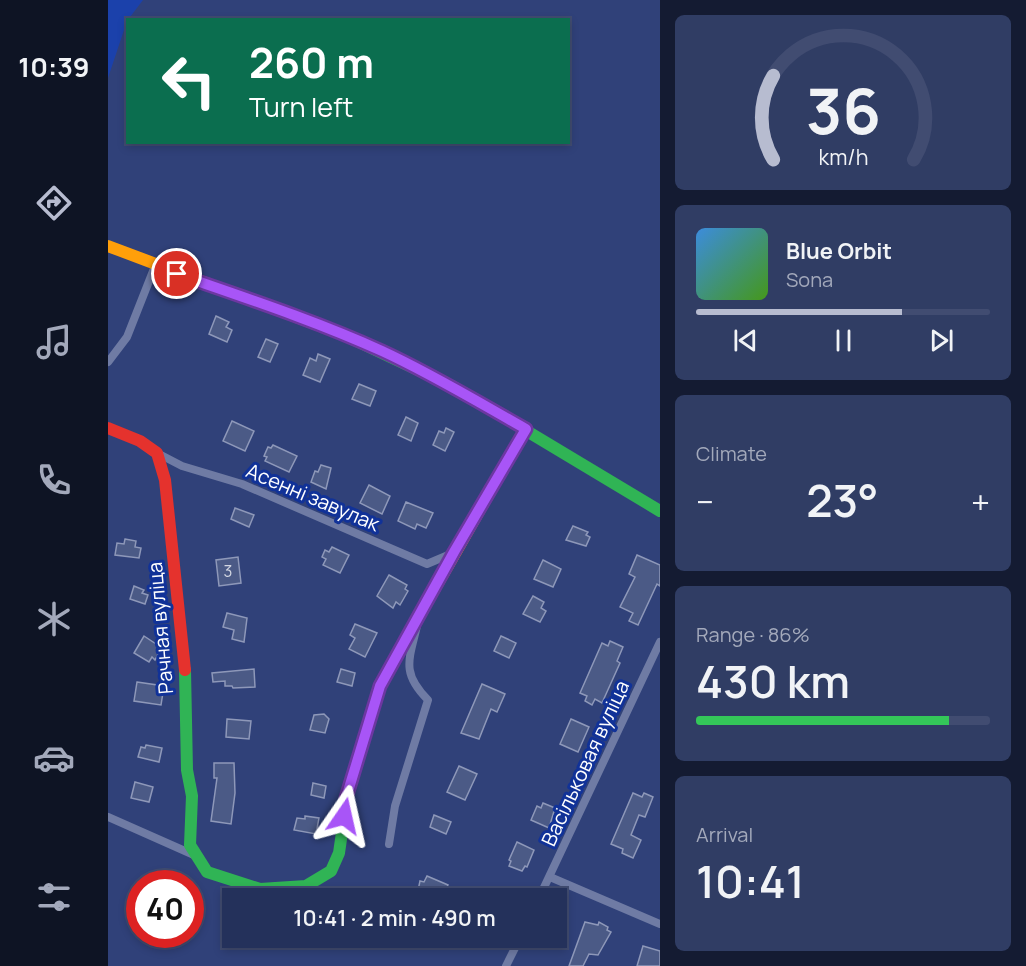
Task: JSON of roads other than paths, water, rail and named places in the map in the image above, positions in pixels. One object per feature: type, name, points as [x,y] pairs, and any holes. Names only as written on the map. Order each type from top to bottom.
[{"type":"street","points":[[108,246],[155,266],[309,321],[381,351],[435,377],[526,429],[660,511]]},
{"type":"street","points":[[108,362],[127,337],[155,266]]},
{"type":"street","points":[[108,428],[140,441],[157,453]]},
{"type":"street","points":[[108,817],[194,855],[207,872],[260,889],[306,886],[331,871],[339,854],[346,798],[380,686],[454,552],[526,429]]},
{"type":"street","name":"Асенні завулак","points":[[157,453],[182,466],[242,484],[426,564],[454,552]]},
{"type":"street","name":"Рачная вуліца","points":[[157,453],[165,480],[186,679],[187,770],[192,796],[190,845],[194,855]]},
{"type":"street","points":[[389,844],[395,806],[428,700],[413,686],[407,667],[418,619]]},
{"type":"street","name":"Васільковая вуліца","points":[[544,888],[660,642]]},
{"type":"street","points":[[550,877],[660,924]]},
{"type":"street","points":[[506,966],[515,948]]}]
